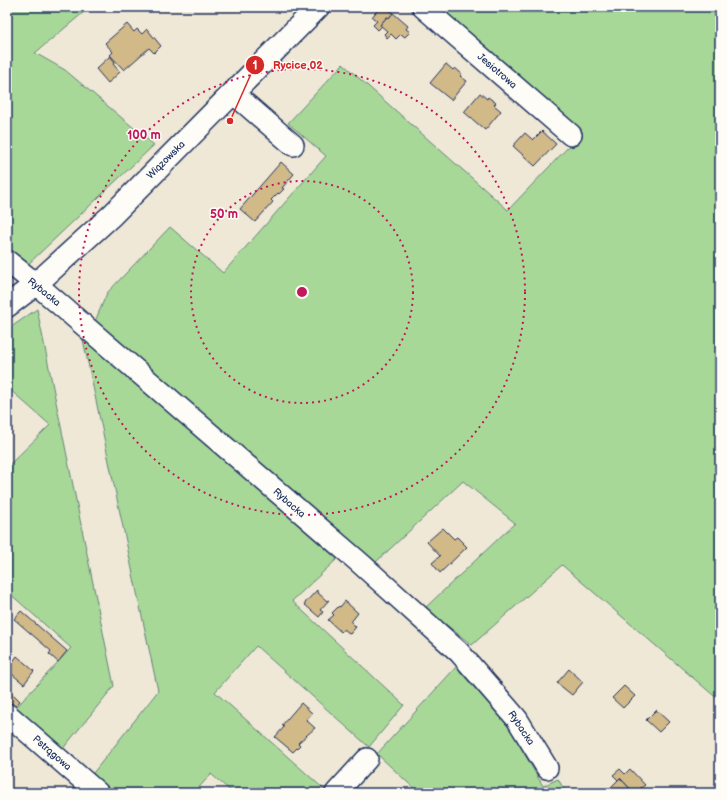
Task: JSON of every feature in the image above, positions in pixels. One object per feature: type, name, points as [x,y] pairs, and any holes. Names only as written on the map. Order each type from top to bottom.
[{"type":"main road","name":"Wiązowska","points":[[7,306],[36,284],[112,215],[318,7]]},
{"type":"street","name":"Jesiotrowa","points":[[423,7],[571,135]]},
{"type":"street","points":[[233,93],[292,146]]},
{"type":"street","name":"Rybacka","points":[[7,261],[36,284],[360,564],[459,652],[516,719],[547,768]]},
{"type":"street","name":"Pstrągowa","points":[[7,714],[98,793]]},
{"type":"street","points":[[336,793],[367,759]]},
{"type":"green space","points":[[7,7],[90,7],[35,53],[65,70],[154,145],[24,268],[7,253]]},
{"type":"green space","points":[[430,7],[720,7],[720,701],[562,565],[472,645],[425,608],[515,523],[463,481],[376,562],[93,326],[107,293],[170,227],[223,273],[326,156],[288,123],[343,64],[508,210],[571,144]]},
{"type":"green space","points":[[37,309],[114,686],[61,751],[12,712],[71,648],[7,591],[7,467],[50,425],[7,387],[7,330]]},
{"type":"green space","points":[[82,335],[337,559],[292,601],[404,705],[369,747],[256,646],[215,692],[326,791],[324,793],[233,793],[211,774],[194,793],[107,793],[90,777],[158,691]]},
{"type":"green space","points":[[456,667],[509,727],[543,786],[558,779],[566,793],[419,793],[377,754]]},
{"type":"building","points":[[380,7],[386,7],[393,13],[389,18],[387,17],[380,25],[382,26],[378,30],[373,25],[377,21],[372,17]]},
{"type":"building","points":[[393,13],[408,26],[406,29],[410,32],[405,37],[401,34],[396,39],[391,34],[387,38],[384,34],[387,31],[380,25]]},
{"type":"building","points":[[127,24],[134,32],[137,29],[142,34],[147,29],[161,46],[154,53],[149,48],[124,70],[110,55],[113,52],[105,43]]},
{"type":"building","points":[[110,56],[115,62],[113,64],[120,72],[108,83],[96,69]]},
{"type":"building","points":[[446,64],[453,70],[455,68],[462,74],[460,76],[467,81],[451,100],[430,83]]},
{"type":"building","points":[[480,93],[487,99],[488,97],[496,103],[494,105],[501,111],[485,130],[464,112]]},
{"type":"building","points":[[542,131],[556,144],[535,166],[513,146],[525,133],[533,140]]},
{"type":"building","points":[[281,162],[294,174],[282,188],[284,189],[271,200],[273,202],[255,222],[240,209]]},
{"type":"building","points":[[443,528],[454,539],[457,537],[467,547],[440,573],[432,563],[440,556],[427,542]]},
{"type":"building","points":[[317,590],[317,592],[327,601],[329,600],[320,610],[323,612],[319,617],[304,604]]},
{"type":"building","points":[[345,601],[358,613],[351,622],[356,627],[350,634],[344,629],[341,632],[328,620],[334,615],[332,613]]},
{"type":"building","points":[[21,611],[67,651],[58,662],[49,654],[51,651],[14,619]]},
{"type":"building","points":[[17,656],[34,671],[24,684],[7,670]]},
{"type":"building","points":[[569,669],[583,682],[572,695],[557,683]]},
{"type":"building","points":[[624,686],[635,696],[623,708],[612,698]]},
{"type":"building","points":[[11,692],[20,701],[14,708],[7,702],[7,696]]},
{"type":"building","points":[[301,703],[312,713],[306,720],[315,728],[298,743],[300,745],[293,752],[275,737],[284,727],[282,725]]},
{"type":"building","points":[[656,710],[669,722],[659,732],[646,720]]},
{"type":"building","points":[[620,769],[625,774],[630,769],[645,785],[634,793],[620,778],[618,780],[613,775]]},
{"type":"building","points":[[620,778],[634,793],[605,793]]},
{"type":"place","name":"Rycice 02","points":[[230,121]]}]
